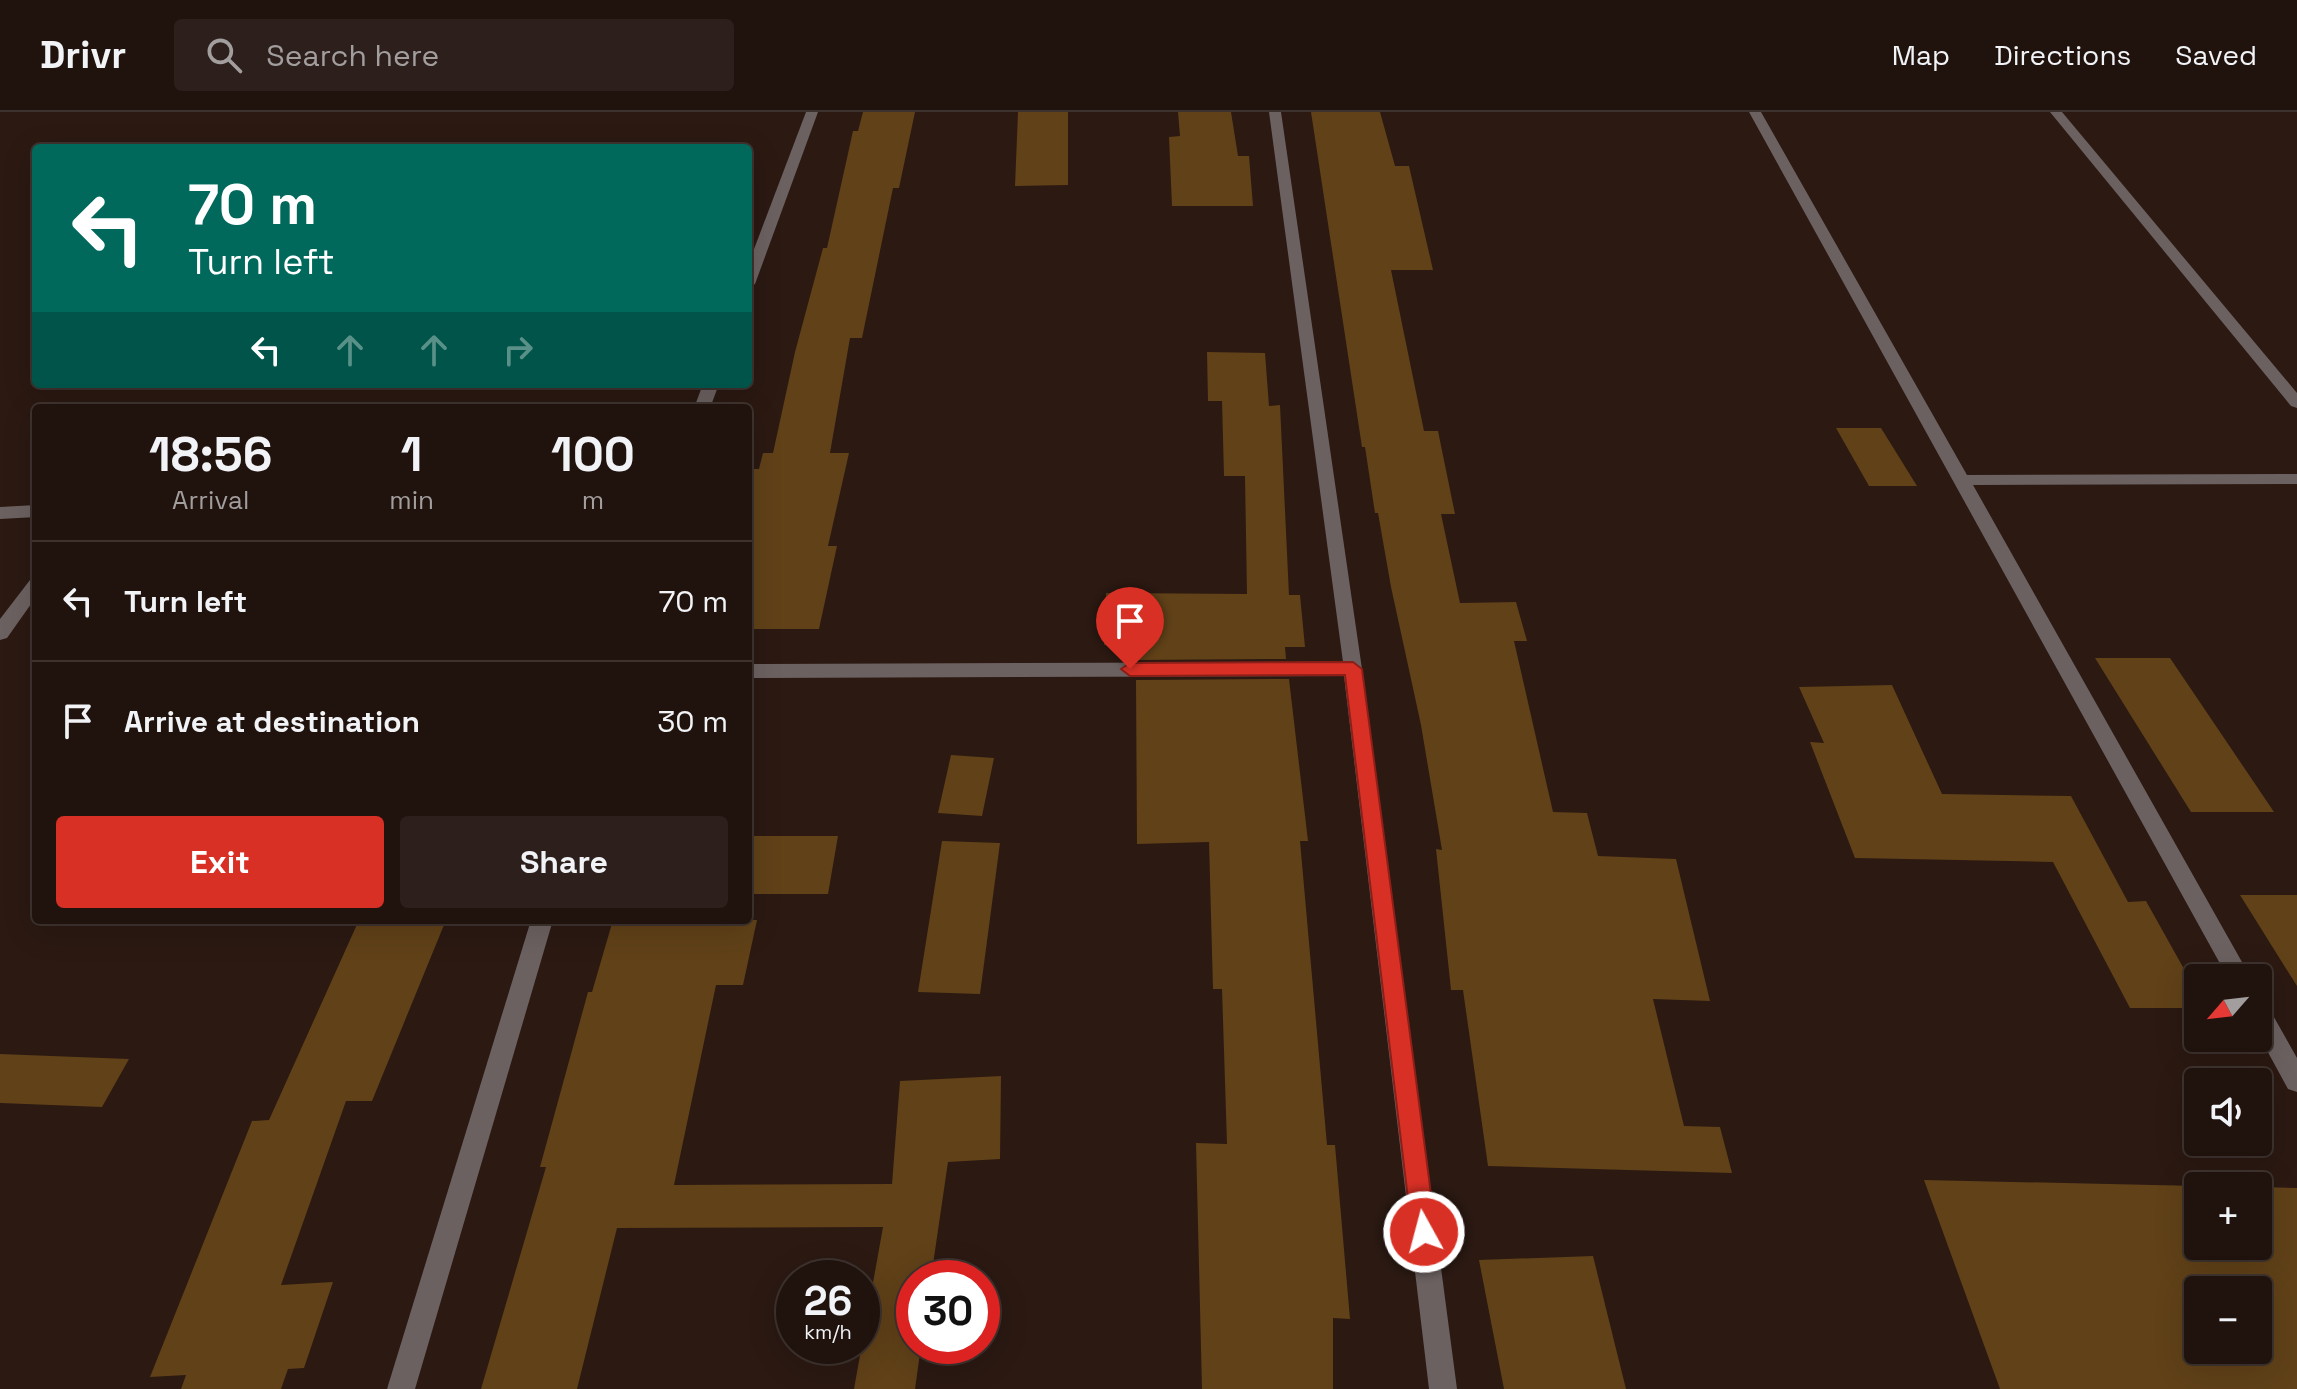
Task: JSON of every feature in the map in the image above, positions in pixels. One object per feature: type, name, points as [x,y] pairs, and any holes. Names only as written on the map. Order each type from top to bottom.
[{"type":"street","points":[[752,273],[812,112]]},
{"type":"street","points":[[1275,112],[1353,669],[1443,1389]]},
{"type":"street","points":[[1755,112],[2232,964]]},
{"type":"street","points":[[2056,112],[2297,403]]},
{"type":"street","points":[[1961,480],[2297,479]]},
{"type":"street","points":[[0,513],[32,511]]},
{"type":"street","points":[[0,633],[32,589]]},
{"type":"street","points":[[752,671],[1353,669]]},
{"type":"street","points":[[401,1389],[541,924]]},
{"type":"street","points":[[2272,1036],[2297,1081]]},
{"type":"building","points":[[863,112],[915,112],[899,188],[893,188],[862,338],[850,338],[830,453],[849,453],[828,546],[837,546],[819,629],[752,629],[752,469],[759,469],[763,453],[773,453],[795,352],[823,248],[827,248],[853,131],[858,131]]},
{"type":"building","points":[[1018,112],[1068,112],[1068,185],[1015,186]]},
{"type":"building","points":[[1178,112],[1231,112],[1238,156],[1249,156],[1253,206],[1172,206],[1169,137],[1180,136]]},
{"type":"building","points":[[1311,112],[1380,112],[1395,166],[1409,166],[1433,270],[1391,270],[1424,431],[1438,431],[1455,514],[1441,514],[1460,603],[1516,602],[1527,641],[1514,641],[1553,812],[1587,813],[1598,856],[1676,859],[1710,1001],[1653,999],[1684,1126],[1720,1127],[1732,1173],[1488,1166],[1463,990],[1451,990],[1436,849],[1442,850],[1421,725],[1378,513],[1375,513],[1365,447],[1362,447]]},
{"type":"building","points":[[1207,352],[1265,353],[1269,406],[1280,405],[1289,595],[1300,595],[1305,647],[1285,647],[1286,659],[1136,660],[1135,646],[1104,645],[1106,593],[1247,594],[1245,476],[1224,476],[1222,401],[1208,401]]},
{"type":"building","points":[[1836,428],[1881,428],[1917,486],[1869,486]]},
{"type":"building","points":[[2095,658],[2170,658],[2274,812],[2191,812]]},
{"type":"building","points":[[1289,679],[1308,841],[1300,841],[1327,1145],[1335,1145],[1350,1319],[1333,1318],[1333,1389],[1202,1389],[1196,1143],[1227,1144],[1222,989],[1213,989],[1209,842],[1137,844],[1136,680]]},
{"type":"building","points":[[1892,685],[1942,794],[2071,796],[2128,902],[2146,901],[2184,969],[2184,1008],[2130,1008],[2053,862],[1855,858],[1810,742],[1824,743],[1799,687]]},
{"type":"building","points":[[951,755],[994,758],[982,816],[938,813]]},
{"type":"building","points":[[752,836],[838,836],[828,894],[752,894]]},
{"type":"building","points":[[942,841],[1000,843],[980,994],[918,992]]},
{"type":"building","points":[[2240,895],[2297,895],[2297,986]]},
{"type":"building","points":[[752,920],[757,920],[743,985],[716,985],[674,1185],[892,1184],[900,1081],[1001,1076],[1000,1159],[948,1162],[934,1260],[896,1260],[896,1364],[918,1364],[915,1389],[854,1389],[858,1364],[880,1364],[880,1260],[877,1260],[883,1227],[617,1228],[577,1389],[481,1389],[546,1167],[540,1167],[588,992],[592,992],[612,924],[752,924]]},
{"type":"building","points":[[357,924],[444,924],[372,1101],[346,1101],[281,1285],[333,1282],[304,1368],[288,1369],[281,1389],[181,1389],[186,1375],[150,1377],[252,1121],[269,1120]]},
{"type":"building","points":[[0,1054],[129,1059],[102,1107],[0,1103]]},
{"type":"building","points":[[1924,1180],[2184,1186],[2184,1260],[2272,1260],[2272,1187],[2297,1188],[2297,1389],[2000,1389]]},
{"type":"building","points":[[1593,1256],[1626,1389],[1504,1389],[1479,1260]]},
{"type":"route","points":[[1130,669],[1353,669],[1424,1232]]}]
